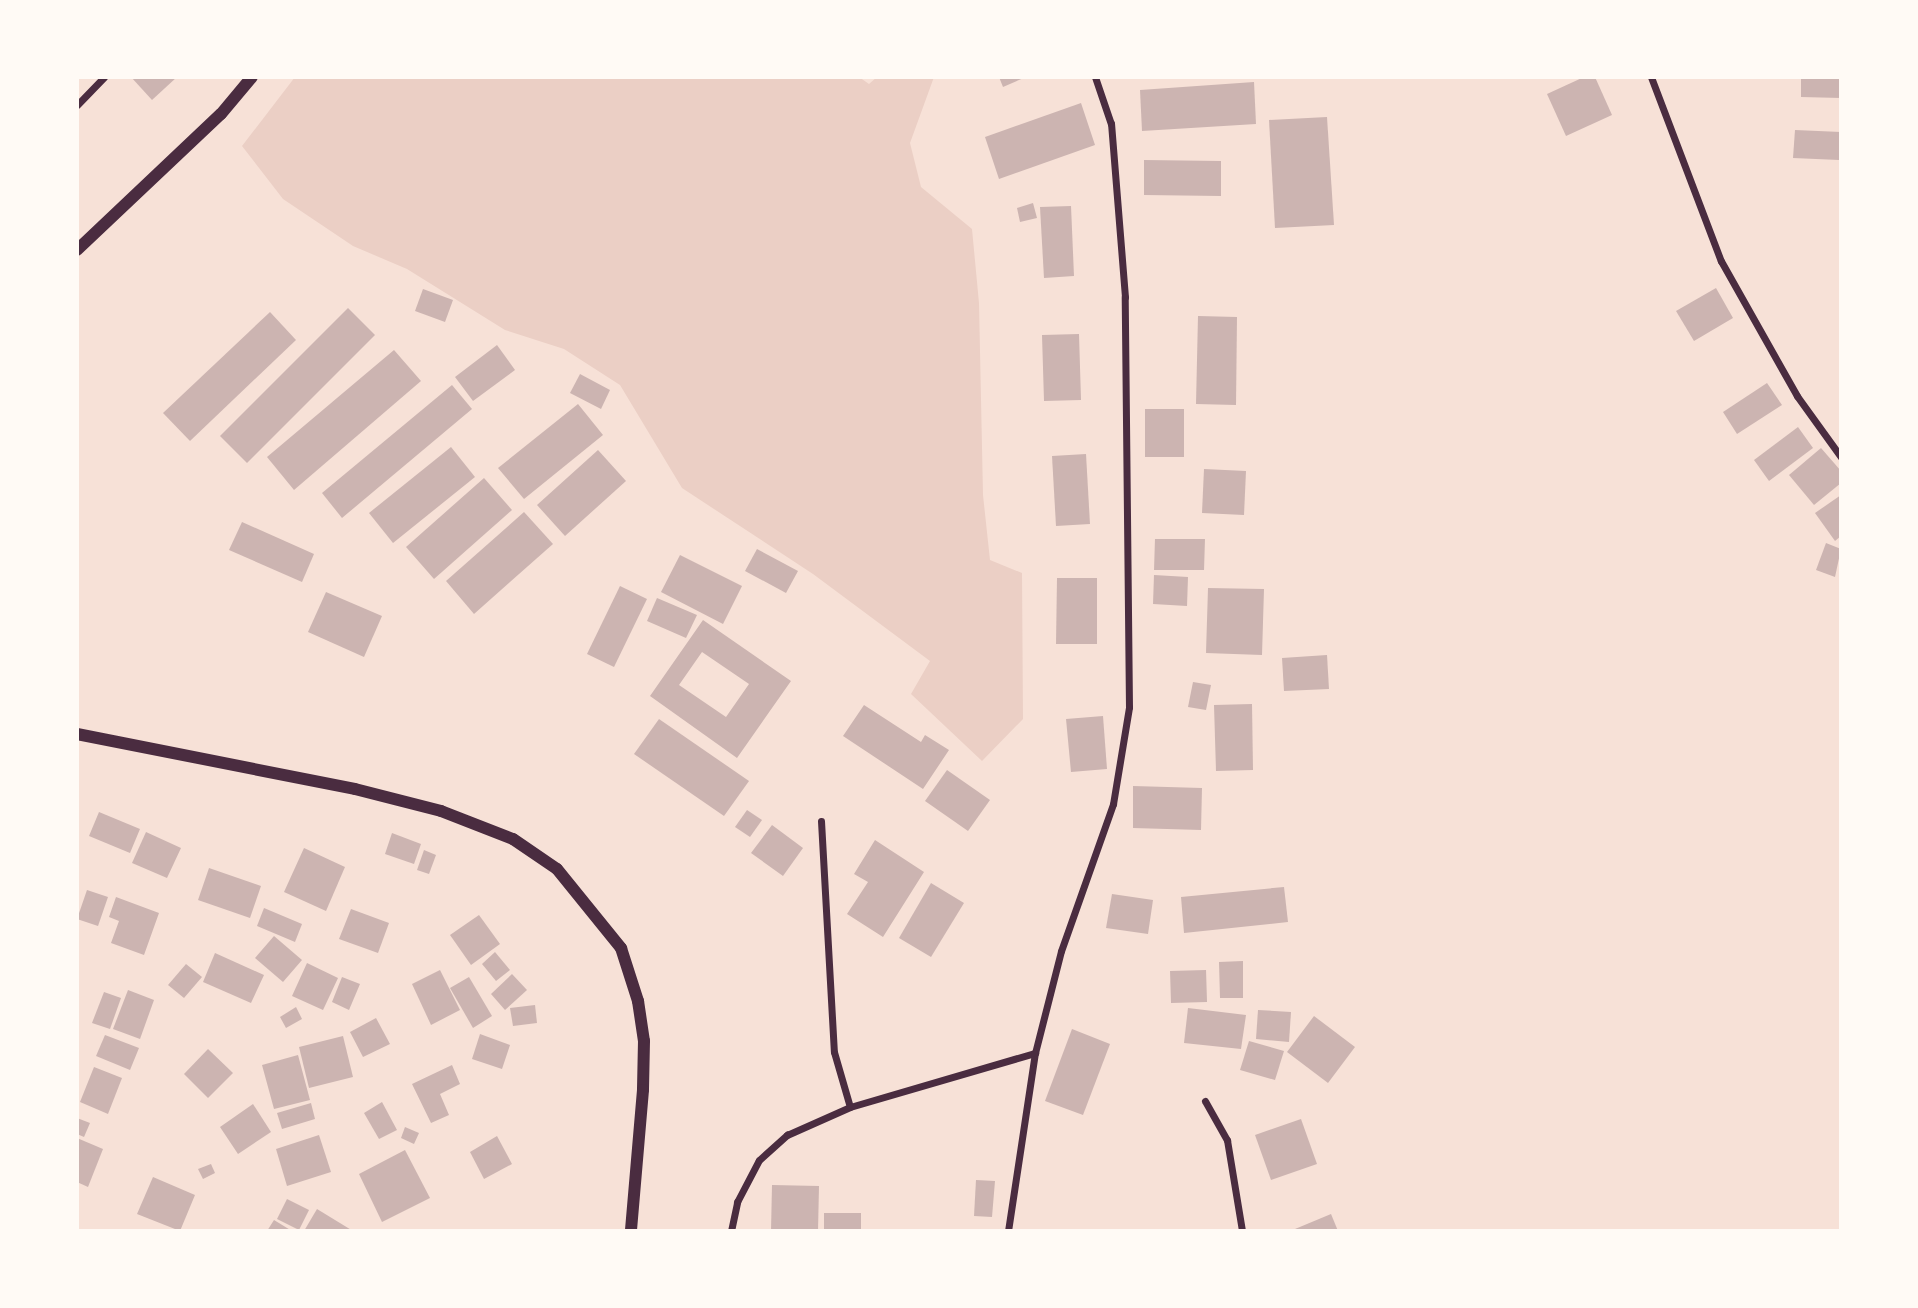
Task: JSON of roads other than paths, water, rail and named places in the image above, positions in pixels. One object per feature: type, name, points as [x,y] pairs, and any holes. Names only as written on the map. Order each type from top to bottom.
[{"type":"street","points":[[77,105],[104,77]]},
{"type":"street","points":[[77,250],[221,114],[252,77]]},
{"type":"street","points":[[1008,1231],[1035,1053],[1061,951],[1113,804],[1129,707],[1124,284],[1111,124],[1095,77]]},
{"type":"street","points":[[1651,77],[1721,261],[1797,396],[1841,457]]},
{"type":"street","points":[[77,734],[355,789],[441,811],[513,839],[557,869],[621,948],[638,1001],[644,1041],[643,1090],[631,1231]]},
{"type":"street","points":[[821,821],[834,1052],[850,1107]]},
{"type":"street","points":[[731,1231],[737,1202],[760,1160],[787,1135],[850,1107],[1035,1053]]},
{"type":"street","points":[[1205,1101],[1227,1140],[1242,1231]]}]
